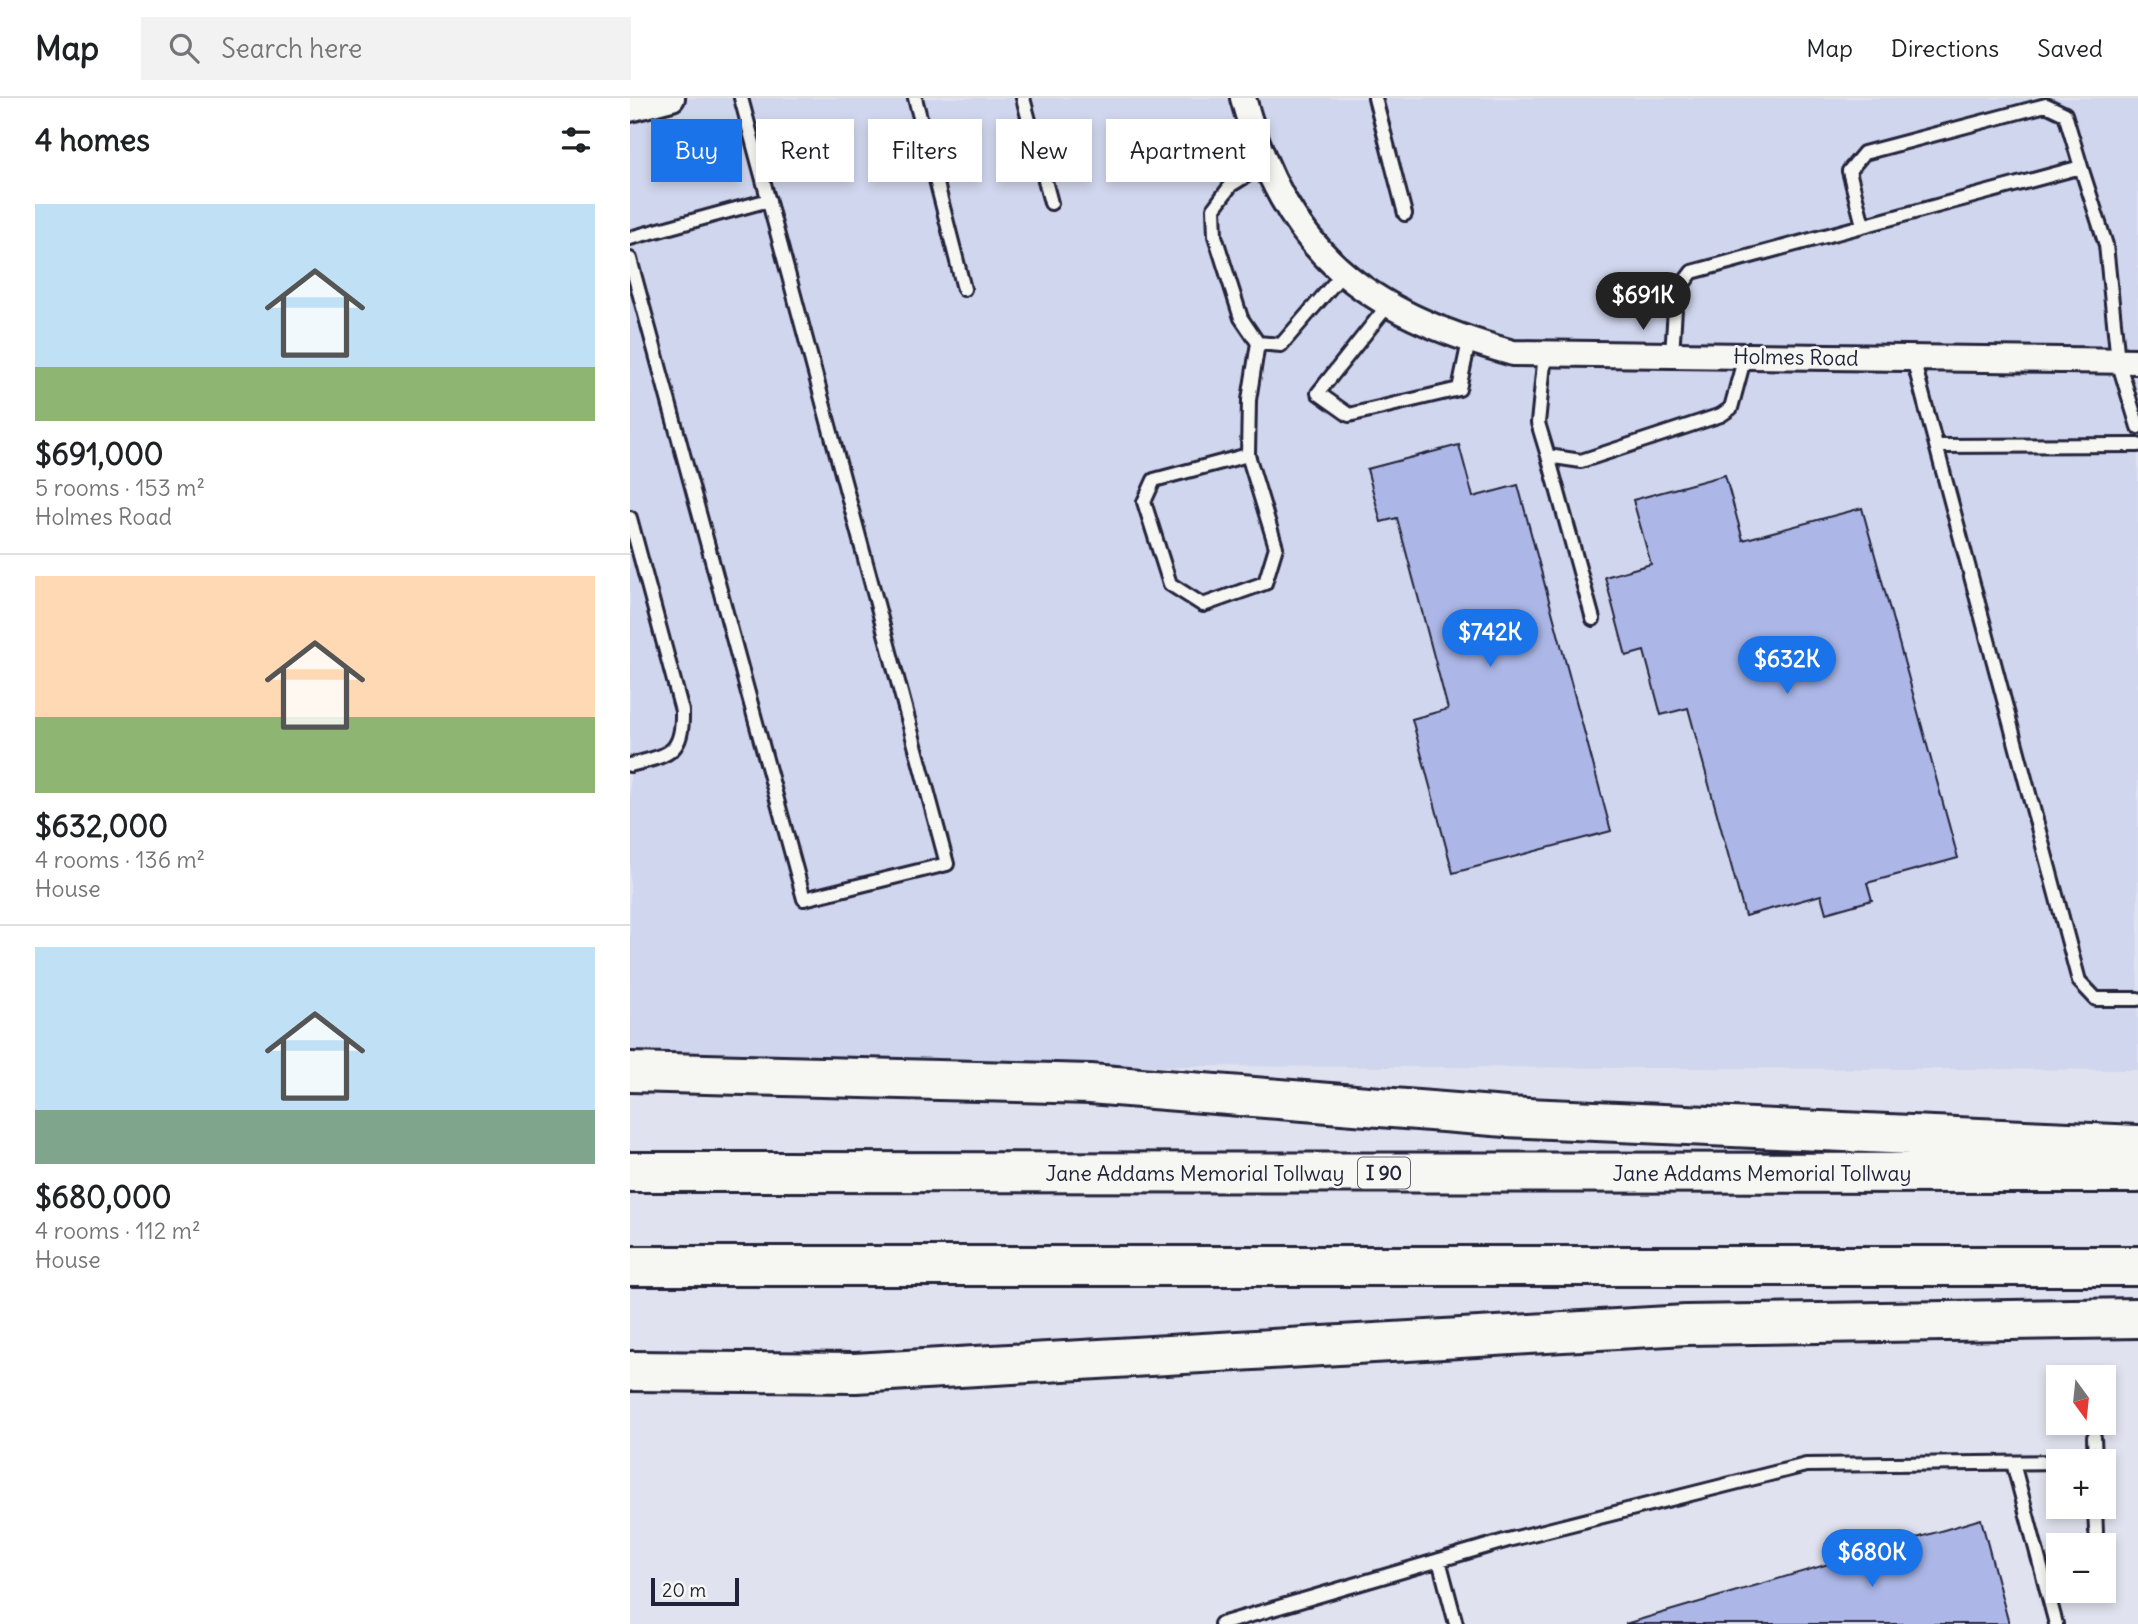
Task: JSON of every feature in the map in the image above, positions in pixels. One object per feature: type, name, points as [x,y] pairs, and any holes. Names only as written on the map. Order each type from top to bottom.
[{"type":"highway","points":[[630,1072],[1090,1084],[1506,1117],[2138,1145]]},
{"type":"highway","name":"Jane Addams Memorial Tollway","points":[[630,1172],[2138,1173]]},
{"type":"highway","points":[[630,1265],[2138,1266]]},
{"type":"highway","points":[[630,1371],[855,1373],[1686,1325],[2138,1318]]},
{"type":"street","points":[[630,109],[672,98]]},
{"type":"street","name":"Holmes Road","points":[[1243,98],[1249,119]]},
{"type":"street","name":"Holmes Road","points":[[1270,174],[1290,212],[1325,257],[1343,273],[1406,316],[1469,341],[1513,353],[2128,361]]},
{"type":"lane","points":[[630,259],[804,899],[947,864],[741,98]]},
{"type":"lane","points":[[915,98],[964,289]]},
{"type":"lane","points":[[1023,98],[1051,203]]},
{"type":"lane","points":[[1375,98],[1405,215]]},
{"type":"lane","points":[[1863,225],[1849,172],[1864,153],[2046,105],[2065,114],[2106,245],[2138,426]]},
{"type":"lane","points":[[1672,355],[1676,293],[1692,272],[2081,167]]},
{"type":"lane","points":[[1236,182],[1214,208],[1215,236],[1241,318],[1258,343],[1249,400],[1248,455],[1276,547],[1265,583],[1203,605],[1170,584],[1144,502],[1154,480],[1248,455]]},
{"type":"lane","points":[[630,238],[769,200]]},
{"type":"lane","points":[[1258,343],[1280,345],[1343,273]]},
{"type":"lane","points":[[1388,305],[1318,393],[1349,415],[1459,389],[1469,341]]},
{"type":"lane","points":[[1545,354],[1538,423],[1593,619]]},
{"type":"lane","points":[[1548,456],[1581,461],[1721,415],[1731,408],[1745,356]]},
{"type":"lane","points":[[1913,359],[2078,981],[2096,999],[2138,999]]},
{"type":"lane","points":[[1936,446],[2138,445]]},
{"type":"lane","points":[[630,518],[682,711],[682,731],[676,747],[668,755],[630,765]]},
{"type":"lane","points":[[2094,1437],[2094,1449]]},
{"type":"lane","points":[[1221,1624],[1260,1619],[1439,1560],[1806,1465],[2046,1462]]},
{"type":"lane","points":[[2013,1463],[2056,1624]]},
{"type":"lane","points":[[2095,1519],[2096,1532]]},
{"type":"lane","points":[[1439,1560],[1456,1624]]},
{"type":"shaded area","points":[[630,98],[2138,98],[2138,1070],[630,1064]]},
{"type":"building","points":[[1459,445],[1473,497],[1518,485],[1611,831],[1453,873],[1412,719],[1448,709],[1397,518],[1381,522],[1367,469]]},
{"type":"building","points":[[1725,475],[1743,540],[1862,508],[1958,858],[1867,883],[1872,900],[1826,913],[1821,895],[1745,916],[1688,708],[1661,715],[1644,651],[1626,656],[1605,577],[1651,564],[1633,500]]},
{"type":"building","points":[[1981,1519],[2009,1624],[1625,1624]]}]
